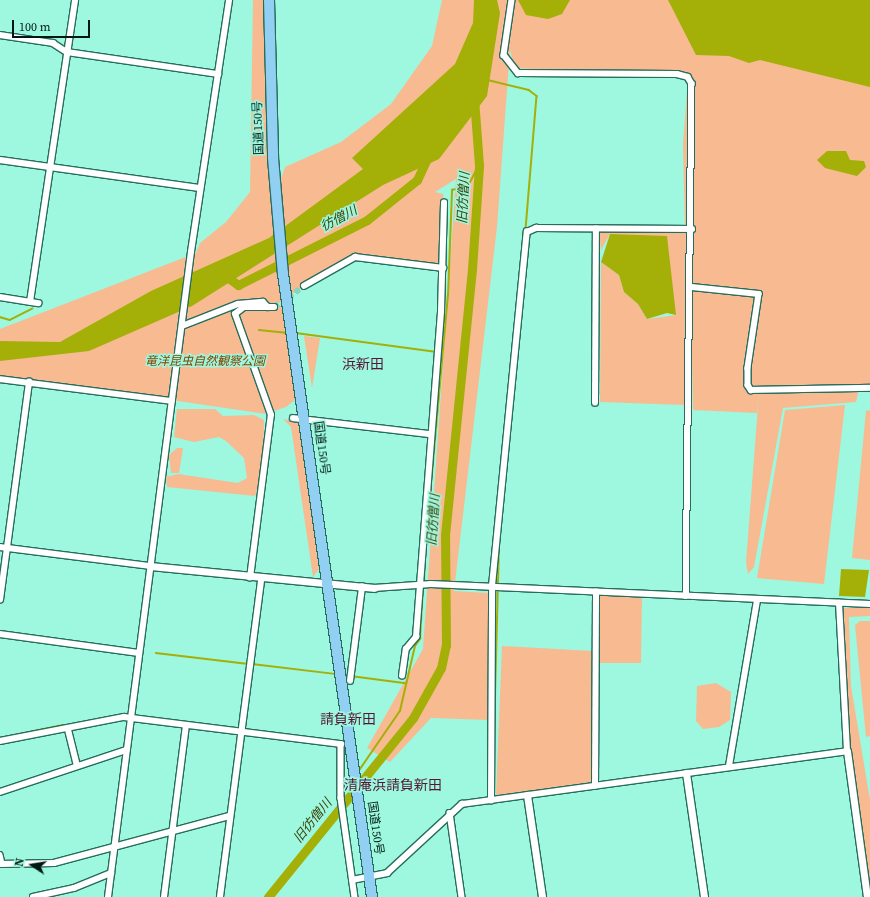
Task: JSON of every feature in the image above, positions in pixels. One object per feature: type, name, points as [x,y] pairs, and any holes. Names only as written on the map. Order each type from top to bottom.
[{"type":"highway","name":"国道150号","points":[[269,0],[276,191],[284,274],[372,897]]},
{"type":"street","points":[[30,302],[75,0]]},
{"type":"street","points":[[108,897],[191,252],[229,0]]},
{"type":"street","points":[[512,0],[504,55],[518,73],[676,74],[690,79],[692,287],[686,596]]},
{"type":"street","points":[[0,35],[53,43],[67,52],[218,74]]},
{"type":"street","points":[[0,160],[200,188]]},
{"type":"street","points":[[402,676],[406,649],[416,636],[418,584],[443,268],[444,203]]},
{"type":"street","points":[[492,801],[492,586],[527,232],[536,228],[692,229]]},
{"type":"street","points":[[595,403],[596,229]]},
{"type":"street","points":[[304,286],[355,257],[443,268]]},
{"type":"street","points":[[692,287],[759,294],[748,368],[748,385],[751,390],[870,388]]},
{"type":"street","points":[[0,297],[39,303]]},
{"type":"street","points":[[182,326],[238,304],[263,302],[271,307],[244,307],[235,314],[271,415],[250,578]]},
{"type":"street","points":[[0,379],[172,401]]},
{"type":"street","points":[[0,600],[29,382]]},
{"type":"street","points":[[293,418],[430,434]]},
{"type":"street","points":[[0,547],[261,580],[374,588],[431,584],[870,604]]},
{"type":"street","points":[[220,897],[261,580]]},
{"type":"street","points":[[350,681],[362,587]]},
{"type":"street","points":[[595,786],[596,592]]},
{"type":"street","points":[[729,766],[757,600]]},
{"type":"street","points":[[839,603],[847,751],[868,894]]},
{"type":"street","points":[[0,634],[140,653]]},
{"type":"street","points":[[0,741],[130,718],[341,744],[343,815],[355,897]]},
{"type":"street","points":[[164,897],[186,725]]},
{"type":"street","points":[[68,728],[77,764]]},
{"type":"street","points":[[0,792],[77,764],[126,750]]},
{"type":"street","points":[[352,880],[387,873],[450,813],[462,804],[492,801],[729,766],[847,751]]},
{"type":"street","points":[[686,773],[704,897]]},
{"type":"street","points":[[527,795],[542,897]]},
{"type":"street","points":[[450,813],[462,897]]},
{"type":"street","points":[[0,855],[1,864],[54,862],[114,844],[230,816]]},
{"type":"street","points":[[33,897],[74,888],[111,874]]},
{"type":"green space","name":"竜洋昆虫自然観察公園","points":[[253,0],[266,0],[266,99],[271,190],[280,182],[285,167],[341,142],[391,104],[432,46],[442,0],[870,0],[870,385],[832,389],[859,389],[856,402],[783,408],[754,567],[748,574],[746,563],[759,392],[757,413],[693,410],[691,307],[687,317],[684,405],[600,402],[601,262],[619,275],[624,292],[638,304],[647,319],[676,315],[610,234],[601,250],[599,230],[685,229],[683,144],[688,77],[514,68],[510,49],[497,227],[454,591],[488,593],[489,720],[431,718],[390,762],[367,748],[423,649],[456,179],[435,192],[443,194],[444,203],[441,264],[354,253],[276,305],[282,306],[295,400],[286,407],[271,412],[235,312],[266,414],[0,375],[0,329],[196,253],[200,243],[226,222],[250,192]]},
{"type":"green space","points":[[304,336],[320,338],[312,388]]},
{"type":"green space","points":[[845,405],[824,584],[757,578],[785,410]]},
{"type":"green space","points":[[177,409],[215,409],[223,416],[254,415],[264,420],[263,474],[255,496],[167,487],[166,477],[178,474],[238,483],[247,478],[244,458],[226,441],[219,437],[194,442],[174,437]]},
{"type":"green space","points":[[870,410],[870,560],[852,558],[866,411]]},
{"type":"green space","points":[[283,419],[298,423],[304,455],[319,569],[313,577],[291,427]]},
{"type":"green space","points":[[177,448],[183,448],[179,473],[171,473],[169,455]]},
{"type":"green space","points":[[596,592],[642,594],[641,663],[596,663]]},
{"type":"green space","points":[[870,607],[870,616],[849,617],[851,686],[870,800],[870,884],[846,738],[841,608]]},
{"type":"green space","points":[[860,621],[870,621],[870,736],[866,737],[855,625]]},
{"type":"green space","points":[[502,646],[592,651],[591,783],[496,795]]},
{"type":"green space","points":[[716,683],[731,692],[730,720],[719,727],[703,729],[696,721],[697,686]]},
{"type":"shaded area","points":[[474,0],[497,0],[500,13],[487,96],[439,159],[383,185],[192,306],[89,351],[0,361],[0,341],[60,342],[151,291],[269,238],[363,169],[352,158],[455,64],[473,23]]},
{"type":"shaded area","points":[[518,0],[570,0],[562,14],[548,19],[526,15]]},
{"type":"shaded area","points":[[668,0],[870,0],[870,87],[760,60],[749,63],[729,56],[696,55]]},
{"type":"shaded area","points":[[827,151],[846,151],[850,160],[864,161],[866,167],[857,176],[825,168],[817,160]]},
{"type":"shaded area","points":[[610,234],[667,236],[676,315],[667,313],[647,319],[638,304],[624,292],[619,275],[601,262]]},
{"type":"shaded area","points":[[841,569],[869,570],[865,597],[839,596]]},
{"type":"waterway","points":[[488,80],[529,90],[537,96],[526,231]]},
{"type":"waterway","name":"旧彷僧川","points":[[268,897],[413,718],[441,668],[446,645],[445,535],[472,269],[479,165],[474,99]]},
{"type":"waterway","name":"彷僧川","points":[[223,274],[238,285],[367,220],[417,180],[429,154]]},
{"type":"waterway","points":[[429,507],[448,296],[452,190],[468,186],[479,165]]},
{"type":"waterway","points":[[0,317],[10,320],[32,309]]},
{"type":"waterway","points":[[259,330],[288,333]]},
{"type":"waterway","points":[[296,333],[437,352]]},
{"type":"waterway","points":[[494,734],[499,546]]},
{"type":"waterway","points":[[424,583],[425,551]]},
{"type":"waterway","points":[[358,772],[400,711],[415,646],[420,639],[423,587]]},
{"type":"waterway","points":[[156,653],[248,664]]},
{"type":"waterway","points":[[252,664],[336,674]]},
{"type":"waterway","points":[[343,675],[405,683]]},
{"type":"waterway","points":[[0,738],[63,725]]},
{"type":"waterway","points":[[351,776],[351,796]]},
{"type":"tunnel","points":[[274,307],[304,286]]},
{"type":"district","name":"浜新田","points":[[363,364]]},
{"type":"district","name":"請負新田","points":[[348,719]]},
{"type":"district","name":"清庵浜請負新田","points":[[393,785]]}]
